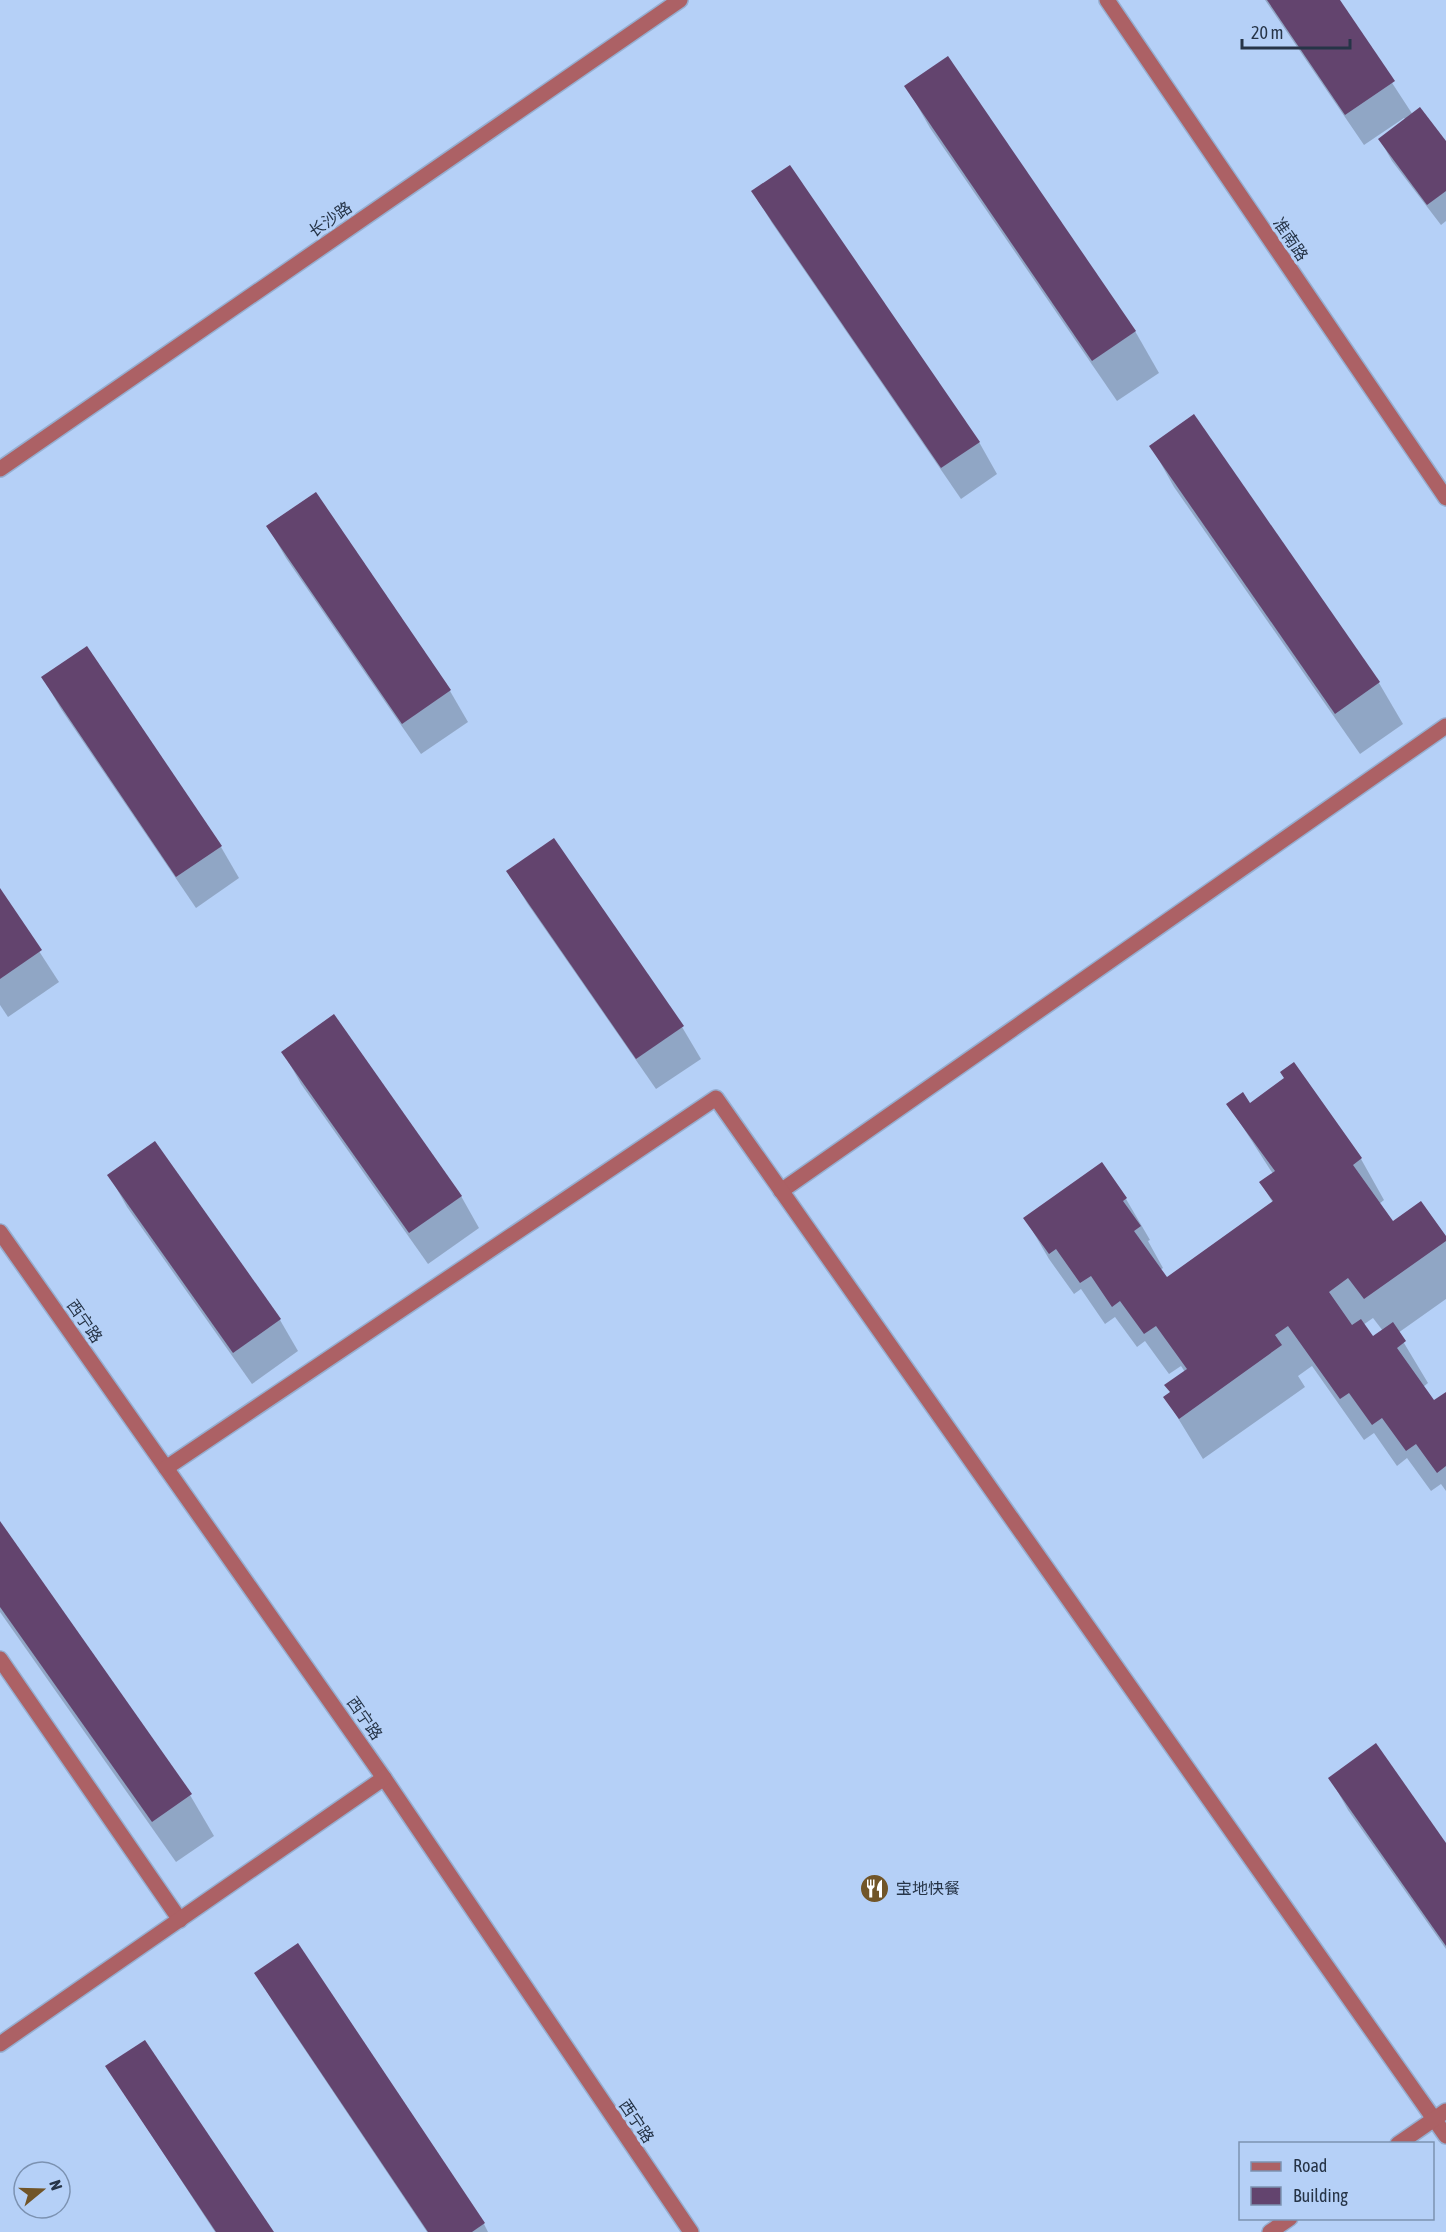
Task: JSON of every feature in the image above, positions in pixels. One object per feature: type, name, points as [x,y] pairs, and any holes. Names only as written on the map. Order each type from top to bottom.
[{"type":"street","name":"长沙路","points":[[0,468],[680,0]]},
{"type":"street","name":"准南路","points":[[1107,0],[1446,498]]},
{"type":"street","points":[[781,1191],[1446,726]]},
{"type":"street","points":[[166,1468],[716,1098],[1440,2115],[1446,2136]]},
{"type":"street","name":"西宁路","points":[[0,1232],[384,1778],[691,2232]]},
{"type":"street","points":[[0,1659],[180,1920]]},
{"type":"street","points":[[0,2044],[384,1778]]},
{"type":"street","points":[[1401,2142],[1440,2115]]},
{"type":"street","points":[[1270,2232],[1287,2220]]},
{"type":"building","points":[[1267,0],[1340,0],[1395,81],[1345,115]]},
{"type":"building","points":[[948,56],[1136,331],[1092,361],[904,86]]},
{"type":"building","points":[[1420,107],[1446,141],[1446,191],[1427,205],[1378,139]]},
{"type":"building","points":[[790,165],[980,442],[941,468],[751,191]]},
{"type":"building","points":[[1194,414],[1380,682],[1335,714],[1149,446]]},
{"type":"building","points":[[316,492],[451,690],[402,724],[266,526]]},
{"type":"building","points":[[87,646],[222,846],[176,877],[41,677]]},
{"type":"building","points":[[554,838],[684,1026],[636,1059],[506,871]]},
{"type":"building","points":[[0,888],[42,950],[0,979]]},
{"type":"building","points":[[334,1014],[462,1196],[409,1233],[281,1052]]},
{"type":"building","points":[[1294,1062],[1362,1158],[1353,1165],[1393,1221],[1421,1201],[1446,1236],[1446,1241],[1364,1299],[1348,1278],[1329,1292],[1352,1325],[1361,1319],[1373,1336],[1393,1322],[1406,1341],[1397,1348],[1434,1400],[1446,1392],[1446,1466],[1437,1473],[1416,1444],[1406,1451],[1382,1418],[1372,1425],[1349,1393],[1340,1399],[1288,1326],[1275,1335],[1282,1345],[1179,1419],[1163,1397],[1170,1392],[1164,1385],[1187,1369],[1156,1326],[1144,1334],[1120,1301],[1112,1307],[1091,1276],[1080,1283],[1056,1249],[1049,1254],[1023,1218],[1102,1162],[1127,1198],[1123,1201],[1141,1226],[1134,1231],[1167,1277],[1273,1201],[1259,1182],[1275,1171],[1226,1104],[1243,1092],[1250,1103],[1284,1078],[1280,1072]]},
{"type":"building","points":[[155,1141],[281,1319],[233,1353],[107,1175]]},
{"type":"building","points":[[0,1521],[192,1794],[152,1822],[0,1607]]},
{"type":"building","points":[[1376,1743],[1446,1843],[1446,1946],[1328,1778]]},
{"type":"building","points":[[298,1943],[485,2223],[472,2232],[428,2232],[254,1973]]},
{"type":"building","points":[[145,2040],[274,2232],[216,2232],[105,2066]]},
{"type":"place","name":"宝地快餐","points":[[875,1888]]}]
